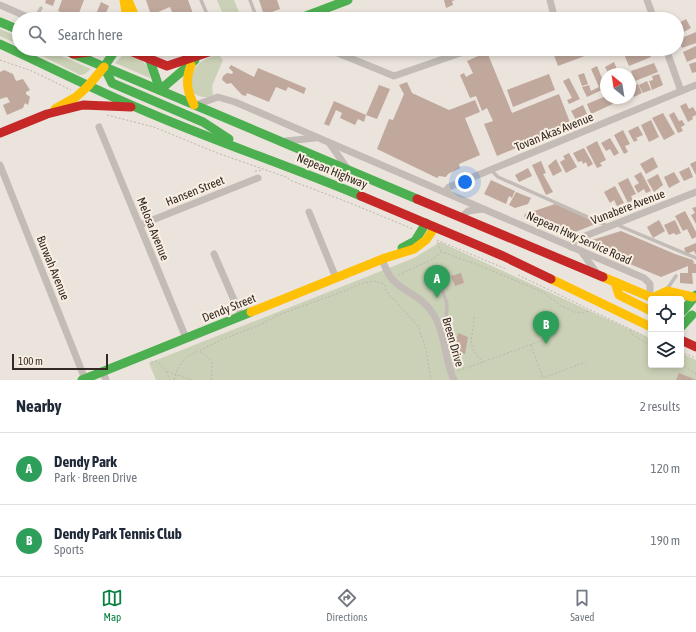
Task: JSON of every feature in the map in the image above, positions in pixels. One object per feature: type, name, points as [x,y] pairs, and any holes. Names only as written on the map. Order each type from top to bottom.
[{"type":"main road","points":[[124,0],[126,12]]},
{"type":"main road","points":[[128,0],[133,12]]},
{"type":"main road","points":[[316,12],[348,0]]},
{"type":"main road","points":[[0,22],[12,27]]},
{"type":"main road","name":"Nepean Highway","points":[[0,44],[12,50]]},
{"type":"main road","name":"Nepean Highway","points":[[25,56],[139,108],[244,150],[300,170],[503,256],[648,326]]},
{"type":"main road","name":"Nepean Highway","points":[[80,56],[648,296]]},
{"type":"main road","points":[[0,133],[47,114],[86,102],[91,87],[112,56]]},
{"type":"main road","points":[[143,56],[167,66],[200,56]]},
{"type":"main road","points":[[149,56],[160,90]]},
{"type":"main road","points":[[76,106],[89,104],[139,108],[202,56]]},
{"type":"main road","points":[[190,116],[195,105],[187,90],[186,82],[192,63]]},
{"type":"main road","points":[[104,67],[111,82],[210,126],[244,150]]},
{"type":"main road","points":[[47,114],[91,87]]},
{"type":"main road","points":[[392,188],[394,199],[392,208]]},
{"type":"main road","points":[[436,227],[438,207]]},
{"type":"main road","name":"Dendy Street","points":[[383,259],[414,242],[438,207]]},
{"type":"main road","points":[[462,217],[460,223],[461,230],[472,243]]},
{"type":"main road","name":"Dendy Street","points":[[84,379],[102,376],[146,354],[383,259],[418,247],[429,238],[436,227]]},
{"type":"main road","points":[[615,282],[619,295],[648,310]]},
{"type":"main road","points":[[654,296],[660,291],[666,290],[694,296],[684,318]]},
{"type":"main road","points":[[684,320],[695,314]]},
{"type":"main road","points":[[684,341],[696,347]]},
{"type":"street","points":[[550,0],[551,12]]},
{"type":"street","points":[[647,0],[651,12]]},
{"type":"street","points":[[0,5],[17,12]]},
{"type":"street","points":[[345,56],[392,76],[397,76],[453,56]]},
{"type":"street","points":[[668,56],[681,91]]},
{"type":"street","name":"Tovan Akas Avenue","points":[[445,192],[449,187],[696,85]]},
{"type":"street","name":"Nepean Hwy Service Road","points":[[195,105],[218,97],[225,98],[646,280],[650,286],[652,296]]},
{"type":"street","name":"Melosa Avenue","points":[[99,127],[186,338]]},
{"type":"street","name":"Nepean Hwy Service Road","points":[[282,142],[306,138],[323,140],[335,150],[349,170]]},
{"type":"street","name":"Burwah Avenue","points":[[0,165],[84,379]]},
{"type":"street","name":"Hansen Street","points":[[140,225],[255,175]]},
{"type":"street","name":"Vunabere Avenue","points":[[571,247],[577,240],[611,225],[696,192]]},
{"type":"street","points":[[462,217],[471,210],[486,210]]},
{"type":"street","points":[[309,212],[336,278]]},
{"type":"street","name":"Nepean Highway","points":[[581,251],[599,275]]},
{"type":"street","points":[[214,254],[241,316]]},
{"type":"street","name":"Breen Drive","points":[[383,259],[391,278],[419,298],[430,309],[441,331],[452,377]]},
{"type":"lane","points":[[201,0],[206,12]]},
{"type":"lane","points":[[250,0],[254,12]]},
{"type":"lane","points":[[38,12],[41,8]]},
{"type":"lane","points":[[490,170],[498,177],[611,225],[696,258]]},
{"type":"lane","points":[[436,273],[446,304],[444,344]]},
{"type":"lane","points":[[666,290],[676,276]]},
{"type":"path","points":[[0,60],[32,71],[74,91]]},
{"type":"path","points":[[106,114],[154,127],[217,153],[264,168],[410,228]]},
{"type":"path","points":[[255,175],[264,168]]},
{"type":"path","points":[[509,270],[437,241],[442,252],[474,263],[543,292],[561,306],[580,313],[591,310]]},
{"type":"path","points":[[385,284],[391,278],[433,259],[442,252]]},
{"type":"path","points":[[516,274],[648,338]]},
{"type":"path","points":[[174,380],[175,374],[182,362],[190,354],[223,339],[260,325],[278,315],[347,290],[359,284],[374,281],[385,284]]},
{"type":"path","points":[[385,284],[386,291],[418,326],[426,349],[431,380]]},
{"type":"path","points":[[474,317],[471,344],[473,352],[483,363]]},
{"type":"path","points":[[630,327],[632,334],[648,344]]},
{"type":"path","points":[[452,377],[483,363],[550,338]]},
{"type":"path","points":[[531,345],[543,378]]},
{"type":"path","points":[[199,351],[210,358],[214,368],[211,380]]},
{"type":"path","points":[[684,353],[696,358]]},
{"type":"path","points":[[146,354],[151,362],[157,361],[166,370],[191,380]]},
{"type":"path","points":[[539,380],[586,362]]},
{"type":"path","points":[[684,366],[696,374]]},
{"type":"path","points":[[166,370],[170,380]]},
{"type":"green space","points":[[217,0],[234,0],[239,12],[222,12]]},
{"type":"green space","points":[[0,29],[12,34],[12,42],[0,36]]},
{"type":"green space","points":[[43,56],[62,56],[91,69],[85,74],[80,75]]},
{"type":"green space","points":[[122,56],[133,56],[138,58],[142,60],[148,68],[150,78],[115,63]]},
{"type":"green space","points":[[213,56],[220,56],[223,60],[212,86],[213,95],[207,97],[198,95],[190,89],[194,70],[196,66]]},
{"type":"green space","points":[[440,242],[648,338],[648,368],[684,368],[684,354],[696,360],[696,380],[156,380],[149,363],[414,258]]},
{"type":"building","points":[[46,0],[55,0],[53,6],[45,3]]},
{"type":"building","points":[[62,0],[84,0],[79,12],[58,11]]},
{"type":"building","points":[[146,0],[188,0],[192,12],[172,12],[170,7],[158,12],[150,12]]},
{"type":"building","points":[[259,0],[277,0],[280,9],[272,12],[263,12]]},
{"type":"building","points":[[444,0],[455,0],[452,1],[453,5],[446,8]]},
{"type":"building","points":[[101,2],[109,6],[106,12],[97,12]]},
{"type":"building","points":[[686,19],[691,28],[684,32],[684,20]]},
{"type":"building","points":[[696,32],[696,43],[684,47],[684,37]]},
{"type":"building","points":[[696,46],[696,58],[687,62],[684,52]]},
{"type":"building","points":[[478,56],[489,56],[512,113],[559,94],[571,125],[497,156],[484,124],[493,121],[487,108],[482,111],[476,96],[470,98],[460,75],[464,73],[466,77],[473,73],[467,61]]},
{"type":"building","points":[[554,56],[585,56],[558,66]]},
{"type":"building","points":[[625,56],[651,56],[651,57],[629,66]]},
{"type":"building","points":[[614,62],[616,68],[606,68]]},
{"type":"building","points":[[696,62],[696,72],[692,73],[689,64]]},
{"type":"building","points":[[654,63],[658,72],[636,81],[636,69]]},
{"type":"building","points":[[231,65],[254,77],[258,68],[306,88],[304,94],[288,87],[286,91],[276,87],[269,102],[247,93],[246,96],[242,95],[231,83],[227,84],[222,80],[223,76],[227,73],[232,74],[233,72],[229,68]]},
{"type":"building","points":[[597,66],[600,73],[600,91],[587,97],[582,87],[589,85],[591,91],[599,87],[591,69]]},
{"type":"building","points":[[4,70],[13,74],[16,81],[23,79],[30,90],[26,92],[26,94],[30,97],[28,105],[25,103],[23,108],[7,115],[3,105],[10,102],[7,97],[0,99],[0,72]]},
{"type":"building","points":[[584,73],[588,84],[582,86],[578,75]]},
{"type":"building","points":[[549,74],[555,90],[513,107],[507,90]]},
{"type":"building","points":[[659,74],[663,85],[652,90],[649,81],[653,80],[652,76]]},
{"type":"building","points":[[569,78],[580,99],[569,104],[567,100],[572,98],[563,81]]},
{"type":"building","points":[[647,81],[651,90],[643,93],[639,85]]},
{"type":"building","points":[[407,82],[412,93],[449,110],[475,100],[480,112],[465,118],[480,155],[459,164],[460,168],[448,174],[446,177],[439,176],[437,178],[377,149],[389,119],[393,120],[404,94],[399,85]]},
{"type":"building","points":[[638,84],[642,93],[636,96],[636,85]]},
{"type":"building","points":[[379,85],[390,89],[377,119],[366,115]]},
{"type":"building","points":[[600,99],[600,104],[613,104],[591,114],[587,104]]},
{"type":"building","points":[[334,101],[366,115],[364,122],[358,119],[355,125],[340,118],[342,113],[336,110],[329,126],[324,124]]},
{"type":"building","points":[[686,103],[689,109],[693,107],[696,112],[696,115],[692,117],[693,119],[688,122],[680,106]]},
{"type":"building","points":[[583,105],[587,114],[576,120],[571,111]]},
{"type":"building","points":[[674,112],[679,121],[682,120],[685,125],[681,127],[683,131],[678,133],[669,115]]},
{"type":"building","points":[[663,113],[675,134],[664,140],[652,118]]},
{"type":"building","points":[[651,120],[659,137],[649,142],[641,125]]},
{"type":"building","points":[[638,126],[643,135],[636,138],[638,140],[634,142],[628,131]]},
{"type":"building","points":[[623,130],[630,144],[625,146],[628,152],[624,154],[614,135]]},
{"type":"building","points":[[610,138],[619,153],[614,156],[610,149],[606,151],[601,143]]},
{"type":"building","points":[[597,141],[606,160],[600,163],[602,166],[597,168],[586,147]]},
{"type":"building","points":[[584,148],[593,164],[588,167],[586,162],[583,164],[582,161],[578,162],[573,153]]},
{"type":"building","points":[[569,153],[577,167],[566,173],[560,162],[565,159],[563,156]]},
{"type":"building","points":[[653,157],[658,167],[646,174],[640,164]]},
{"type":"building","points":[[556,159],[562,171],[553,176],[548,166]]},
{"type":"building","points":[[541,161],[546,173],[543,174],[553,192],[546,195],[532,165]]},
{"type":"building","points":[[696,161],[696,175],[690,164]]},
{"type":"building","points":[[689,167],[693,177],[684,181],[679,172]]},
{"type":"building","points":[[528,168],[532,176],[519,182],[515,175]]},
{"type":"building","points":[[641,172],[651,191],[646,193],[644,189],[638,193],[634,186],[639,183],[634,176]]},
{"type":"building","points":[[674,172],[680,182],[669,188],[664,177]]},
{"type":"building","points":[[658,174],[663,185],[654,192],[647,180]]},
{"type":"building","points":[[628,178],[636,194],[631,196],[633,200],[628,203],[618,183]]},
{"type":"building","points":[[491,180],[515,191],[512,198],[509,196],[506,204],[484,194]]},
{"type":"building","points":[[615,186],[624,203],[617,206],[614,200],[610,203],[604,192]]},
{"type":"building","points":[[516,192],[531,198],[528,204],[515,208],[509,205]]},
{"type":"building","points":[[555,204],[598,223],[565,236],[524,217],[525,214]]},
{"type":"building","points":[[696,207],[696,224],[691,215],[695,213],[692,208]]},
{"type":"building","points":[[685,211],[696,232],[696,237],[692,239],[687,229],[683,231],[675,216]]},
{"type":"building","points":[[659,220],[665,231],[653,238],[647,227]]},
{"type":"building","points":[[675,220],[681,233],[669,235],[664,225]]},
{"type":"building","points":[[621,231],[693,260],[694,263],[692,263],[696,264],[696,273],[692,273],[693,284],[680,283],[680,273],[688,273],[688,266],[661,277],[589,247],[592,240]]},
{"type":"building","points":[[696,243],[696,255],[694,251],[686,254],[684,248]]},
{"type":"building","points":[[461,273],[464,283],[455,286],[451,276]]},
{"type":"building","points":[[458,333],[468,337],[465,354],[454,351]]},
{"type":"building","points":[[679,373],[696,380],[676,380]]},
{"type":"traffic: fast","points":[[316,12],[348,0]]},
{"type":"traffic: fast","points":[[0,22],[12,27]]},
{"type":"traffic: fast","points":[[0,44],[12,50]]},
{"type":"traffic: fast","points":[[25,56],[103,93],[166,120],[361,196]]},
{"type":"traffic: fast","points":[[79,56],[417,199]]},
{"type":"traffic: fast","points":[[104,67],[111,56]]},
{"type":"traffic: fast","points":[[148,56],[160,90]]},
{"type":"traffic: fast","points":[[160,90],[195,60]]},
{"type":"traffic: fast","points":[[104,67],[112,83],[203,122],[229,139]]},
{"type":"traffic: fast","points":[[402,248],[415,241],[426,223]]},
{"type":"traffic: fast","points":[[684,310],[696,295]]},
{"type":"traffic: fast","points":[[82,380],[251,312]]},
{"type":"traffic: fast","points":[[684,324],[692,315]]},
{"type":"traffic: slow","points":[[124,0],[126,12]]},
{"type":"traffic: slow","points":[[128,0],[133,12]]},
{"type":"traffic: slow","points":[[191,65],[187,81],[194,105]]},
{"type":"traffic: slow","points":[[88,86],[104,67]]},
{"type":"traffic: slow","points":[[55,109],[76,97],[88,86]]},
{"type":"traffic: slow","points":[[251,312],[385,258],[414,249],[426,240],[435,227]]},
{"type":"traffic: slow","points":[[603,277],[648,296]]},
{"type":"traffic: slow","points":[[551,279],[648,326]]},
{"type":"traffic: slow","points":[[615,282],[619,295],[648,310]]},
{"type":"traffic: slow","points":[[656,296],[667,291],[693,297]]},
{"type":"traffic: jam","points":[[143,56],[167,66],[197,56]]},
{"type":"traffic: jam","points":[[0,133],[47,114],[83,105],[131,107]]},
{"type":"traffic: jam","points":[[361,196],[503,256],[551,279]]},
{"type":"traffic: jam","points":[[417,199],[603,277]]},
{"type":"traffic: jam","points":[[684,341],[696,347]]},
{"type":"place","name":"Dendy Park","points":[[437,298]]},
{"type":"place","name":"Dendy Park Tennis Club","points":[[546,344]]}]
